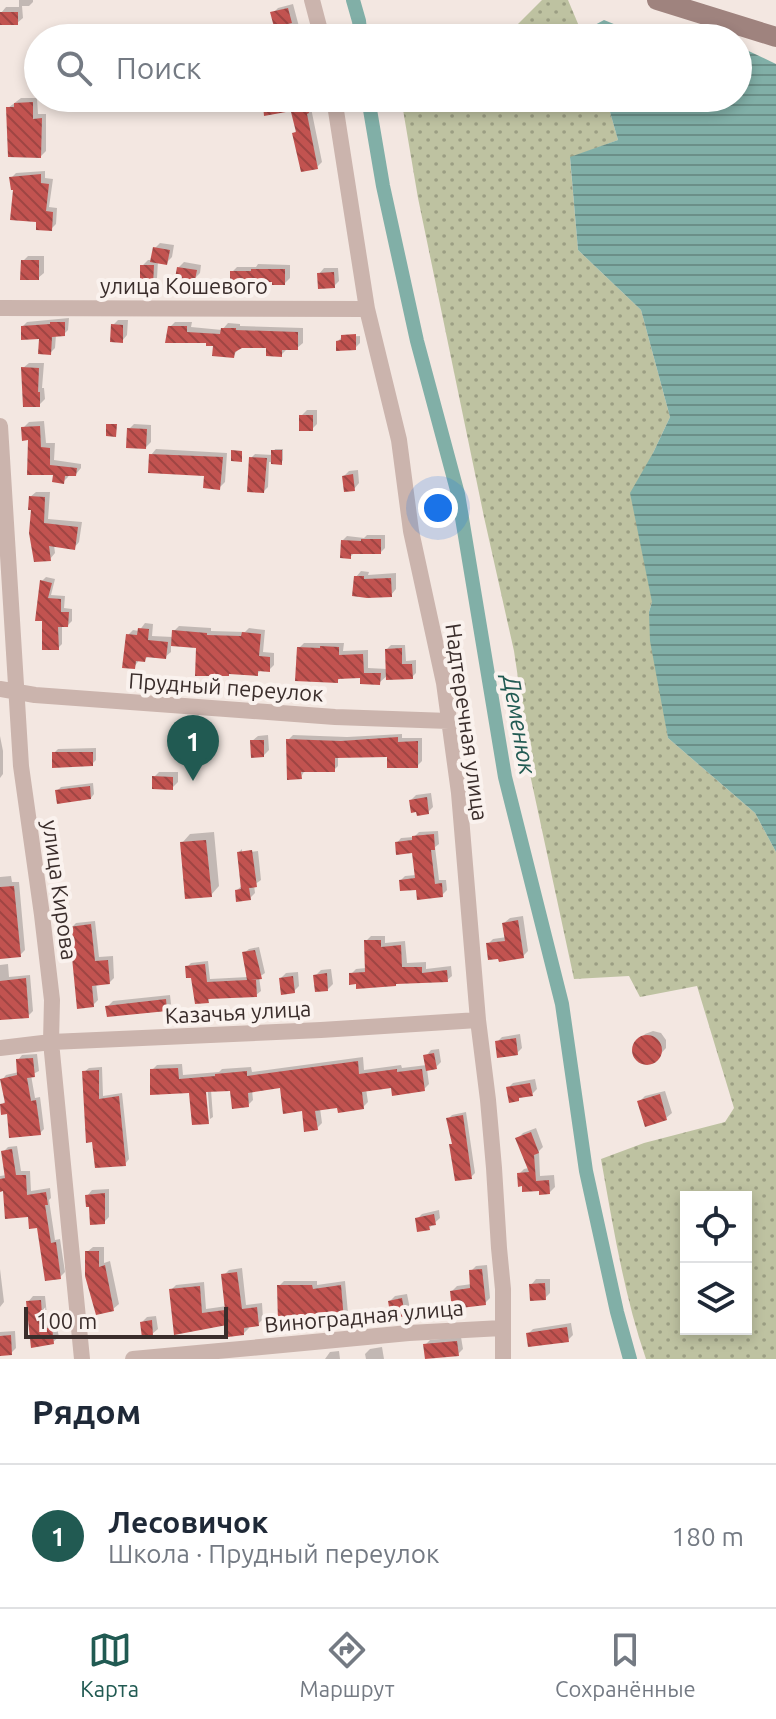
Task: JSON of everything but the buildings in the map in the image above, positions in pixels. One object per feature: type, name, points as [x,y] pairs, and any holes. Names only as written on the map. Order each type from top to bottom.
[{"type":"main road","points":[[657,0],[734,24]]},
{"type":"main road","points":[[752,30],[776,37]]},
{"type":"street","points":[[312,0],[318,24]]},
{"type":"street","name":"Надтеречная улица","points":[[336,112],[367,309],[399,440],[411,531],[444,683],[459,793],[494,1168],[503,1289],[503,1359]]},
{"type":"street","name":"улица Кошевого","points":[[0,308],[367,309]]},
{"type":"street","name":"улица Кирова","points":[[0,426],[8,690],[52,1000],[51,1042],[82,1359]]},
{"type":"street","name":"Прудный переулок","points":[[8,690],[35,695],[335,717],[449,721]]},
{"type":"street","name":"Казачья улица","points":[[0,1048],[51,1042],[478,1020]]},
{"type":"street","name":"Виноградная улица","points":[[133,1359],[409,1333],[502,1328]]},
{"type":"green space","points":[[542,0],[568,0],[578,24],[518,24]]},
{"type":"green space","points":[[403,112],[610,112],[618,140],[570,158],[578,250],[641,310],[670,417],[653,453],[652,602],[649,612],[668,738],[755,813],[776,852],[776,1359],[646,1359],[631,1310],[601,1159],[644,1143],[725,1122],[734,1108],[697,986],[640,997],[629,976],[574,979],[528,765],[514,651],[418,198]]},
{"type":"water","points":[[752,53],[776,64],[776,852],[755,813],[668,738],[650,641],[649,612],[652,602],[630,493],[670,417],[641,310],[578,250],[570,157],[618,140],[610,112],[752,112]]},
{"type":"waterway","name":"Деменюк","points":[[353,0],[359,24]]},
{"type":"waterway","name":"Деменюк","points":[[370,112],[383,186],[417,341],[458,494],[505,777],[562,1004],[586,1171],[630,1359]]},
{"type":"place","name":"Лесовичок","points":[[193,781]]}]
